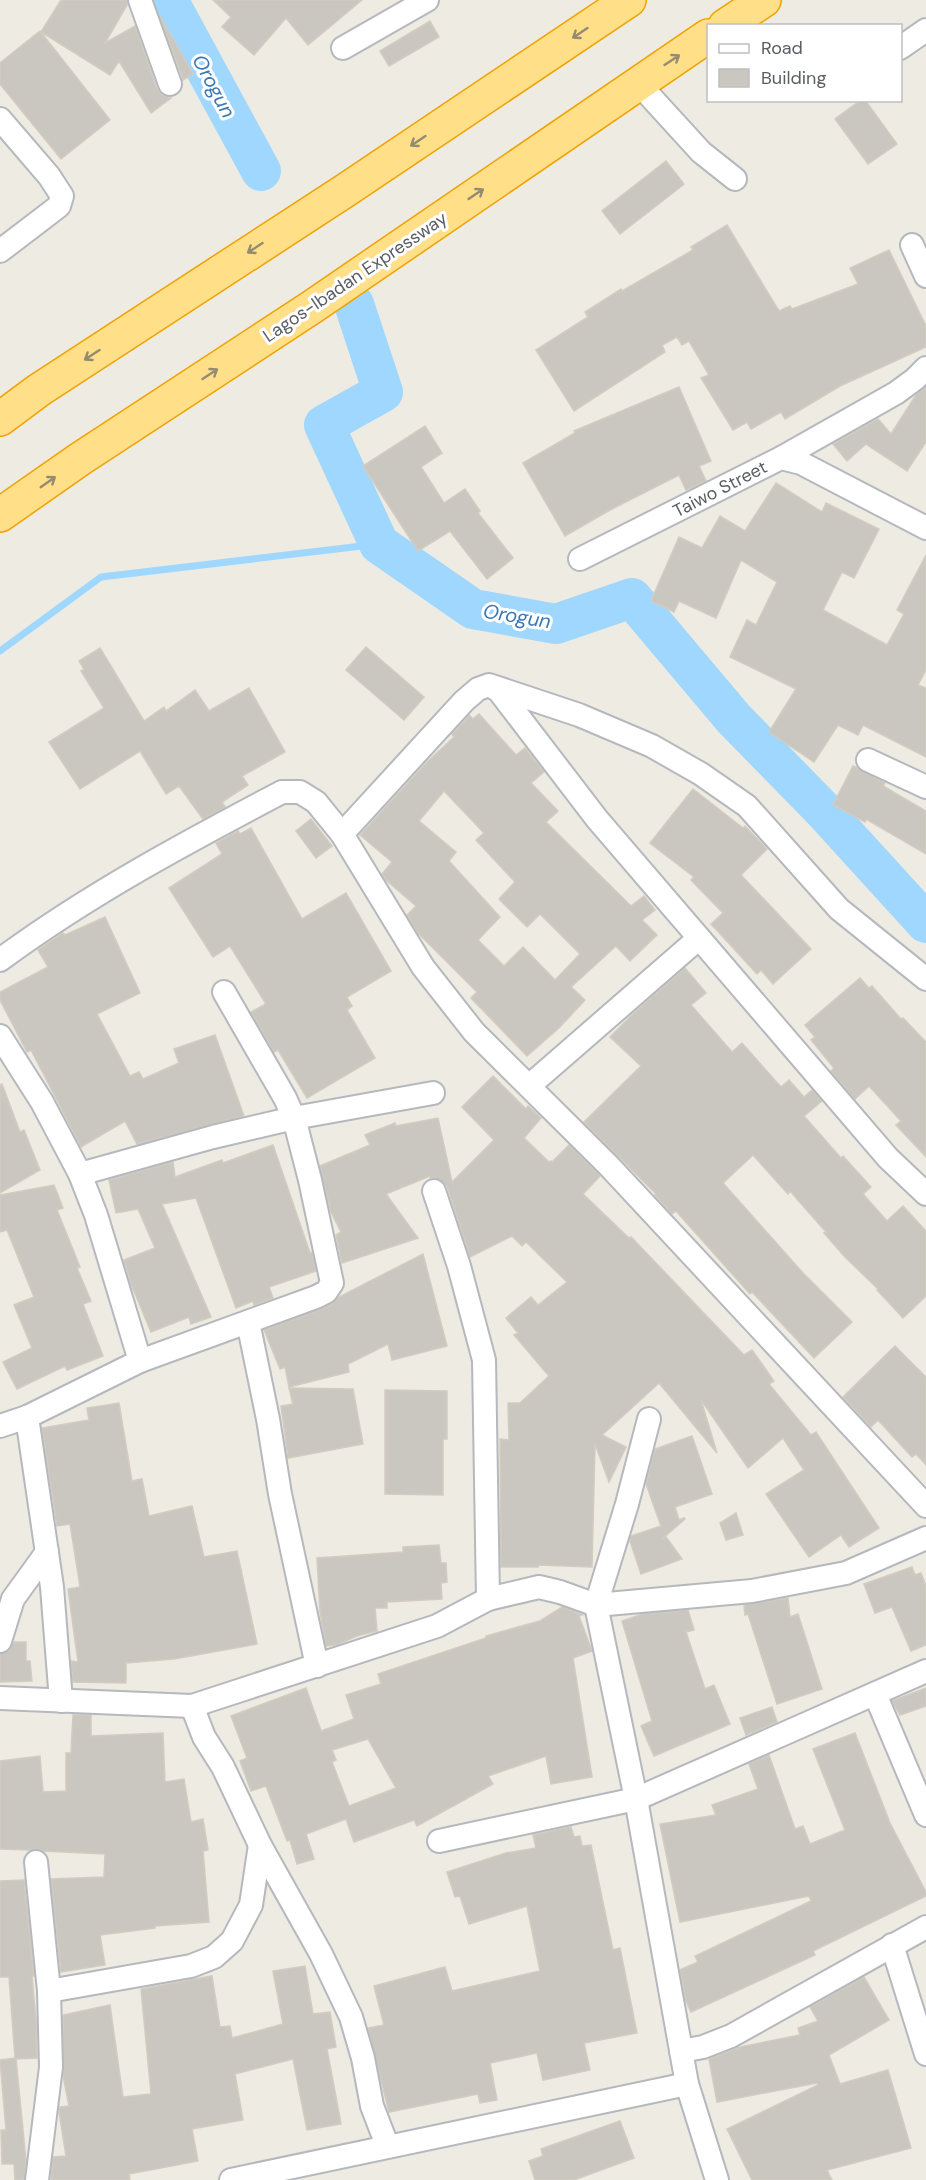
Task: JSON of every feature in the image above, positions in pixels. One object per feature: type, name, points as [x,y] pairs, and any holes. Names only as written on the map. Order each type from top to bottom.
[{"type":"highway","points":[[0,419],[39,390],[346,190],[629,0]]},
{"type":"highway","points":[[728,24],[764,0]]},
{"type":"highway","name":"Lagos-Ibadan Expressway","points":[[0,515],[707,37]]},
{"type":"street","points":[[141,0],[171,84]]},
{"type":"street","points":[[342,48],[427,0]]},
{"type":"street","points":[[902,47],[926,30]]},
{"type":"street","points":[[638,83],[702,152],[735,179]]},
{"type":"street","points":[[0,119],[49,176],[63,196],[59,206],[0,251]]},
{"type":"street","points":[[912,244],[926,276]]},
{"type":"street","points":[[781,458],[896,393],[926,368]]},
{"type":"street","name":"Taiwo Street","points":[[580,559],[781,458],[801,464],[926,528]]},
{"type":"street","points":[[342,834],[464,701],[478,689],[489,685],[579,715],[652,746],[701,774],[747,806],[838,909],[926,979]]},
{"type":"street","points":[[489,685],[499,691],[597,819],[698,939],[888,1158],[926,1194]]},
{"type":"street","points":[[868,760],[926,787]]},
{"type":"street","points":[[0,960],[110,887],[176,848],[282,792],[300,792],[316,802],[342,834],[423,967],[474,1032],[609,1166],[926,1506]]},
{"type":"street","points":[[529,1086],[698,939]]},
{"type":"street","points":[[0,1426],[27,1417],[140,1361],[316,1297],[326,1292],[332,1283],[294,1118],[285,1098],[224,992]]},
{"type":"street","points":[[0,1036],[42,1102],[80,1174],[96,1215],[140,1361]]},
{"type":"street","points":[[80,1174],[213,1137],[294,1118],[433,1094]]},
{"type":"street","points":[[434,1191],[459,1266],[484,1360],[488,1599]]},
{"type":"street","points":[[248,1322],[268,1419],[280,1494],[317,1666]]},
{"type":"street","points":[[27,1417],[52,1587],[62,1701]]},
{"type":"street","points":[[649,1419],[627,1504],[596,1605],[636,1799],[687,2084],[717,2180]]},
{"type":"street","points":[[0,1698],[192,1706],[437,1626],[488,1599],[539,1587],[596,1605],[752,1590],[846,1573],[926,1538]]},
{"type":"street","points":[[0,1641],[13,1599],[47,1552]]},
{"type":"street","points":[[439,1841],[636,1799],[926,1671]]},
{"type":"street","points":[[874,1694],[926,1815]]},
{"type":"street","points":[[192,1706],[204,1737],[223,1767],[260,1845],[321,1954],[351,2017],[363,2058],[372,2106],[387,2145]]},
{"type":"street","points":[[49,1991],[191,1966],[214,1957],[232,1941],[251,1905],[260,1845]]},
{"type":"street","points":[[36,1862],[49,1991],[51,2067],[37,2180]]},
{"type":"street","points":[[681,2051],[703,2047],[730,2036],[926,1927]]},
{"type":"street","points":[[892,1945],[926,2054]]},
{"type":"street","points":[[231,2180],[387,2145],[687,2084]]},
{"type":"building","points":[[61,0],[127,0],[127,5],[105,43],[135,26],[157,89],[162,95],[171,98],[151,113],[119,61],[110,75],[41,32]]},
{"type":"building","points":[[213,0],[362,0],[308,45],[286,18],[254,55],[222,27],[231,17]]},
{"type":"building","points":[[160,16],[193,74],[183,80],[183,79]]},
{"type":"building","points":[[430,21],[439,37],[389,66],[380,51]]},
{"type":"building","points":[[40,31],[110,120],[61,159],[0,84],[0,63]]},
{"type":"building","points":[[858,102],[866,102],[897,144],[868,164],[835,119]]},
{"type":"building","points":[[666,161],[684,184],[620,234],[602,211]]},
{"type":"building","points":[[727,225],[779,311],[790,306],[792,309],[858,284],[850,268],[889,250],[926,326],[926,347],[840,386],[785,419],[781,412],[751,429],[747,422],[733,430],[701,378],[709,375],[689,341],[682,345],[677,337],[662,345],[665,352],[574,411],[536,350],[588,317],[585,312],[621,289],[622,291],[693,250],[691,247]]},
{"type":"building","points":[[679,387],[711,461],[699,466],[706,481],[686,490],[679,475],[565,536],[523,463],[575,433],[574,431]]},
{"type":"building","points":[[926,387],[926,442],[907,471],[866,444],[847,461],[833,444],[878,419],[891,434],[916,395]]},
{"type":"building","points":[[425,426],[442,453],[421,467],[444,503],[465,489],[480,511],[478,513],[513,558],[487,579],[450,531],[418,551],[363,466]]},
{"type":"building","points":[[776,483],[822,512],[826,503],[879,529],[854,578],[842,572],[823,610],[887,645],[904,614],[897,610],[926,555],[926,670],[918,685],[926,688],[926,757],[863,725],[858,735],[838,725],[814,762],[769,732],[796,689],[730,657],[747,620],[756,625],[777,582],[741,560],[716,618],[679,601],[674,612],[651,601],[679,537],[702,548],[720,516],[745,531]]},
{"type":"building","points":[[366,647],[424,697],[404,720],[346,670]]},
{"type":"building","points":[[100,648],[144,721],[164,707],[166,711],[195,690],[209,711],[249,688],[285,752],[242,776],[248,785],[222,802],[225,807],[203,819],[179,786],[166,794],[140,751],[80,789],[49,742],[104,708],[81,671],[84,669],[79,661]]},
{"type":"building","points":[[479,714],[516,755],[525,748],[544,772],[531,783],[558,811],[546,822],[631,906],[644,896],[655,910],[642,920],[657,935],[630,961],[616,946],[571,987],[585,1000],[559,1028],[527,1056],[471,998],[477,992],[418,933],[407,915],[416,906],[382,874],[392,862],[360,835],[426,763],[454,737],[452,734],[469,715],[473,719]],"holes":[[[444,791],[484,833],[476,840],[515,882],[499,899],[527,927],[540,914],[580,954],[555,980],[523,947],[504,966],[478,940],[500,917],[449,861],[456,852],[419,821]]]},
{"type":"building","points":[[853,766],[885,783],[883,786],[926,811],[926,854],[866,819],[865,822],[833,805]]},
{"type":"building","points":[[693,789],[743,828],[745,826],[767,849],[741,875],[811,949],[773,984],[761,970],[757,974],[711,924],[723,913],[691,880],[694,877],[650,843]]},
{"type":"building","points":[[311,819],[332,846],[316,858],[296,831]]},
{"type":"building","points":[[251,828],[302,919],[346,893],[391,971],[347,997],[352,1006],[347,1010],[375,1058],[307,1098],[278,1050],[274,1052],[251,1012],[266,1004],[230,946],[213,957],[169,888],[222,854],[216,843],[238,831],[240,834]]},
{"type":"building","points":[[105,917],[140,993],[97,1014],[130,1076],[139,1072],[143,1079],[179,1063],[174,1049],[215,1035],[244,1116],[137,1144],[125,1121],[81,1147],[31,1050],[27,1052],[0,1000],[0,992],[48,967],[38,950],[63,933],[65,935]]},
{"type":"building","points":[[685,968],[706,993],[691,1005],[732,1052],[742,1043],[781,1087],[789,1080],[804,1097],[812,1090],[822,1101],[804,1116],[841,1158],[843,1156],[871,1187],[863,1194],[887,1221],[903,1206],[926,1231],[926,1296],[903,1318],[878,1289],[844,1256],[790,1191],[788,1194],[753,1155],[723,1183],[803,1273],[852,1322],[814,1358],[752,1292],[750,1294],[676,1211],[672,1214],[656,1194],[584,1122],[641,1066],[610,1037]]},
{"type":"building","points":[[860,978],[869,988],[872,986],[901,1019],[903,1018],[926,1042],[926,1157],[896,1125],[901,1121],[869,1086],[855,1099],[831,1071],[834,1068],[811,1040],[815,1037],[805,1025]]},
{"type":"building","points":[[493,1076],[526,1109],[528,1106],[541,1118],[524,1138],[549,1162],[552,1162],[569,1145],[600,1176],[583,1194],[629,1238],[631,1237],[744,1355],[752,1350],[774,1381],[769,1384],[811,1435],[816,1432],[879,1528],[849,1547],[841,1535],[809,1557],[766,1494],[804,1470],[783,1438],[748,1468],[701,1400],[717,1453],[659,1383],[602,1435],[626,1447],[609,1482],[595,1444],[592,1567],[538,1565],[538,1567],[501,1567],[500,1439],[509,1440],[508,1403],[520,1403],[549,1376],[514,1335],[518,1333],[506,1318],[531,1297],[538,1305],[567,1282],[526,1242],[522,1246],[512,1236],[470,1257],[447,1186],[430,1176],[386,1194],[418,1238],[342,1263],[336,1235],[341,1232],[331,1212],[320,1166],[370,1145],[365,1135],[395,1123],[396,1126],[438,1118],[452,1182],[494,1140],[462,1107]]},
{"type":"building","points":[[2,1084],[20,1132],[24,1130],[40,1170],[0,1193],[0,1085]]},
{"type":"building","points":[[273,1145],[310,1253],[312,1252],[316,1271],[269,1287],[273,1298],[254,1305],[253,1301],[236,1308],[196,1198],[162,1204],[211,1317],[191,1324],[189,1317],[151,1332],[131,1284],[124,1260],[155,1248],[138,1209],[116,1213],[109,1180],[173,1162],[175,1177]]},
{"type":"building","points":[[54,1185],[63,1208],[57,1210],[91,1301],[83,1304],[103,1356],[67,1370],[65,1366],[17,1389],[3,1362],[32,1348],[14,1305],[34,1297],[7,1230],[0,1232],[0,1195]]},
{"type":"building","points":[[423,1254],[447,1346],[392,1360],[388,1344],[348,1364],[349,1372],[289,1387],[285,1367],[280,1369],[264,1330],[333,1304],[339,1297]]},
{"type":"building","points":[[895,1346],[926,1377],[926,1465],[916,1454],[912,1457],[878,1420],[871,1427],[843,1397]]},
{"type":"building","points":[[289,1388],[353,1389],[363,1444],[288,1458],[281,1406],[293,1404]]},
{"type":"building","points":[[385,1390],[447,1391],[447,1439],[443,1439],[443,1495],[385,1494]]},
{"type":"building","points":[[119,1403],[132,1481],[142,1479],[149,1516],[192,1506],[204,1557],[237,1551],[257,1644],[174,1659],[126,1663],[126,1683],[73,1682],[71,1661],[78,1662],[68,1589],[80,1587],[70,1524],[57,1526],[42,1428],[89,1420],[87,1408]]},
{"type":"building","points":[[692,1436],[712,1494],[675,1507],[679,1520],[685,1519],[662,1539],[666,1537],[682,1559],[641,1574],[630,1541],[631,1536],[661,1526],[646,1484],[655,1449]]},
{"type":"building","points":[[736,1513],[743,1535],[726,1540],[720,1523]]},
{"type":"building","points":[[439,1545],[441,1563],[446,1563],[447,1582],[441,1583],[442,1599],[387,1602],[387,1608],[375,1608],[377,1631],[336,1645],[326,1646],[320,1612],[317,1558],[403,1552],[403,1547]]},
{"type":"building","points":[[912,1567],[915,1575],[921,1573],[926,1586],[926,1645],[911,1651],[892,1607],[875,1613],[864,1584]]},
{"type":"building","points":[[788,1598],[790,1617],[798,1614],[822,1689],[777,1704],[748,1614],[745,1615],[744,1605]]},
{"type":"building","points":[[562,1607],[582,1615],[579,1616],[592,1651],[573,1658],[592,1777],[551,1784],[546,1756],[488,1776],[493,1784],[417,1826],[414,1820],[354,1842],[346,1819],[306,1834],[314,1859],[297,1864],[290,1840],[287,1841],[266,1786],[251,1791],[240,1761],[247,1758],[231,1716],[306,1688],[321,1731],[354,1719],[346,1695],[381,1684],[378,1674],[486,1638],[486,1636],[540,1621]],"holes":[[[368,1739],[396,1788],[349,1806],[332,1762],[336,1760],[332,1750]]]},
{"type":"building","points":[[688,1610],[694,1630],[686,1632],[705,1689],[714,1685],[730,1724],[654,1756],[641,1726],[652,1721],[622,1621],[643,1614]]},
{"type":"building","points":[[14,1642],[26,1642],[26,1661],[30,1661],[32,1681],[0,1682],[0,1654],[9,1651]]},
{"type":"building","points":[[926,1688],[926,1706],[900,1715],[892,1701]]},
{"type":"building","points":[[772,1707],[777,1722],[746,1735],[740,1718]]},
{"type":"building","points":[[73,1715],[91,1715],[91,1736],[163,1733],[165,1782],[184,1779],[191,1822],[203,1819],[208,1850],[203,1851],[209,1922],[155,1926],[155,1928],[100,1935],[105,1965],[61,1972],[51,1879],[104,1877],[105,1854],[0,1849],[0,1761],[40,1756],[43,1792],[66,1791],[66,1753],[71,1753]]},
{"type":"building","points":[[855,1733],[890,1823],[926,1896],[813,1951],[815,1955],[691,2012],[686,2001],[680,1970],[698,1962],[695,1956],[811,1901],[809,1896],[680,1922],[660,1824],[716,1815],[712,1805],[758,1789],[749,1764],[769,1755],[795,1829],[803,1826],[810,1844],[845,1830],[813,1749]]},
{"type":"building","points":[[571,1827],[574,1837],[580,1836],[582,1846],[591,1845],[613,1950],[620,1948],[637,2033],[584,2043],[590,2070],[543,2080],[537,2053],[490,2063],[497,2100],[480,2103],[478,2094],[389,2112],[368,2028],[384,2025],[374,1986],[445,1967],[452,1991],[540,1971],[527,1906],[469,1924],[460,1896],[455,1897],[447,1872],[506,1853],[536,1848],[533,1835]]},
{"type":"building","points":[[24,1880],[34,1976],[32,1976],[37,2058],[16,2059],[26,2161],[24,2180],[15,2180],[14,2164],[2,2164],[1,2130],[6,2130],[0,2060],[15,2058],[9,1977],[0,1977],[0,1881]]},
{"type":"building","points":[[305,1966],[313,2014],[330,2012],[336,2047],[327,2049],[341,2124],[307,2130],[293,2059],[235,2074],[243,2120],[192,2129],[198,2161],[129,2174],[130,2180],[51,2180],[53,2157],[66,2156],[59,2112],[60,2107],[69,2106],[63,2076],[63,2015],[110,2005],[123,2097],[151,2094],[141,1989],[212,1976],[220,2027],[230,2026],[232,2038],[283,2024],[273,1971]]},
{"type":"building","points":[[864,1977],[889,2020],[829,2055],[840,2084],[888,2070],[911,2148],[827,2170],[832,2180],[752,2180],[727,2129],[818,2085],[817,2083],[717,2102],[709,2059],[740,2047],[800,2035],[798,2028],[818,2021],[810,2007]]},
{"type":"building","points":[[620,2121],[634,2158],[574,2180],[535,2180],[529,2161],[543,2156],[541,2149]]},
{"type":"waterway","name":"Orogun","points":[[168,0],[261,171]]},
{"type":"waterway","name":"Orogun","points":[[354,304],[383,392],[324,425],[379,544],[473,609],[556,624],[632,598],[734,719],[823,810],[926,923]]},
{"type":"waterway","points":[[0,651],[101,577],[379,544]]}]
